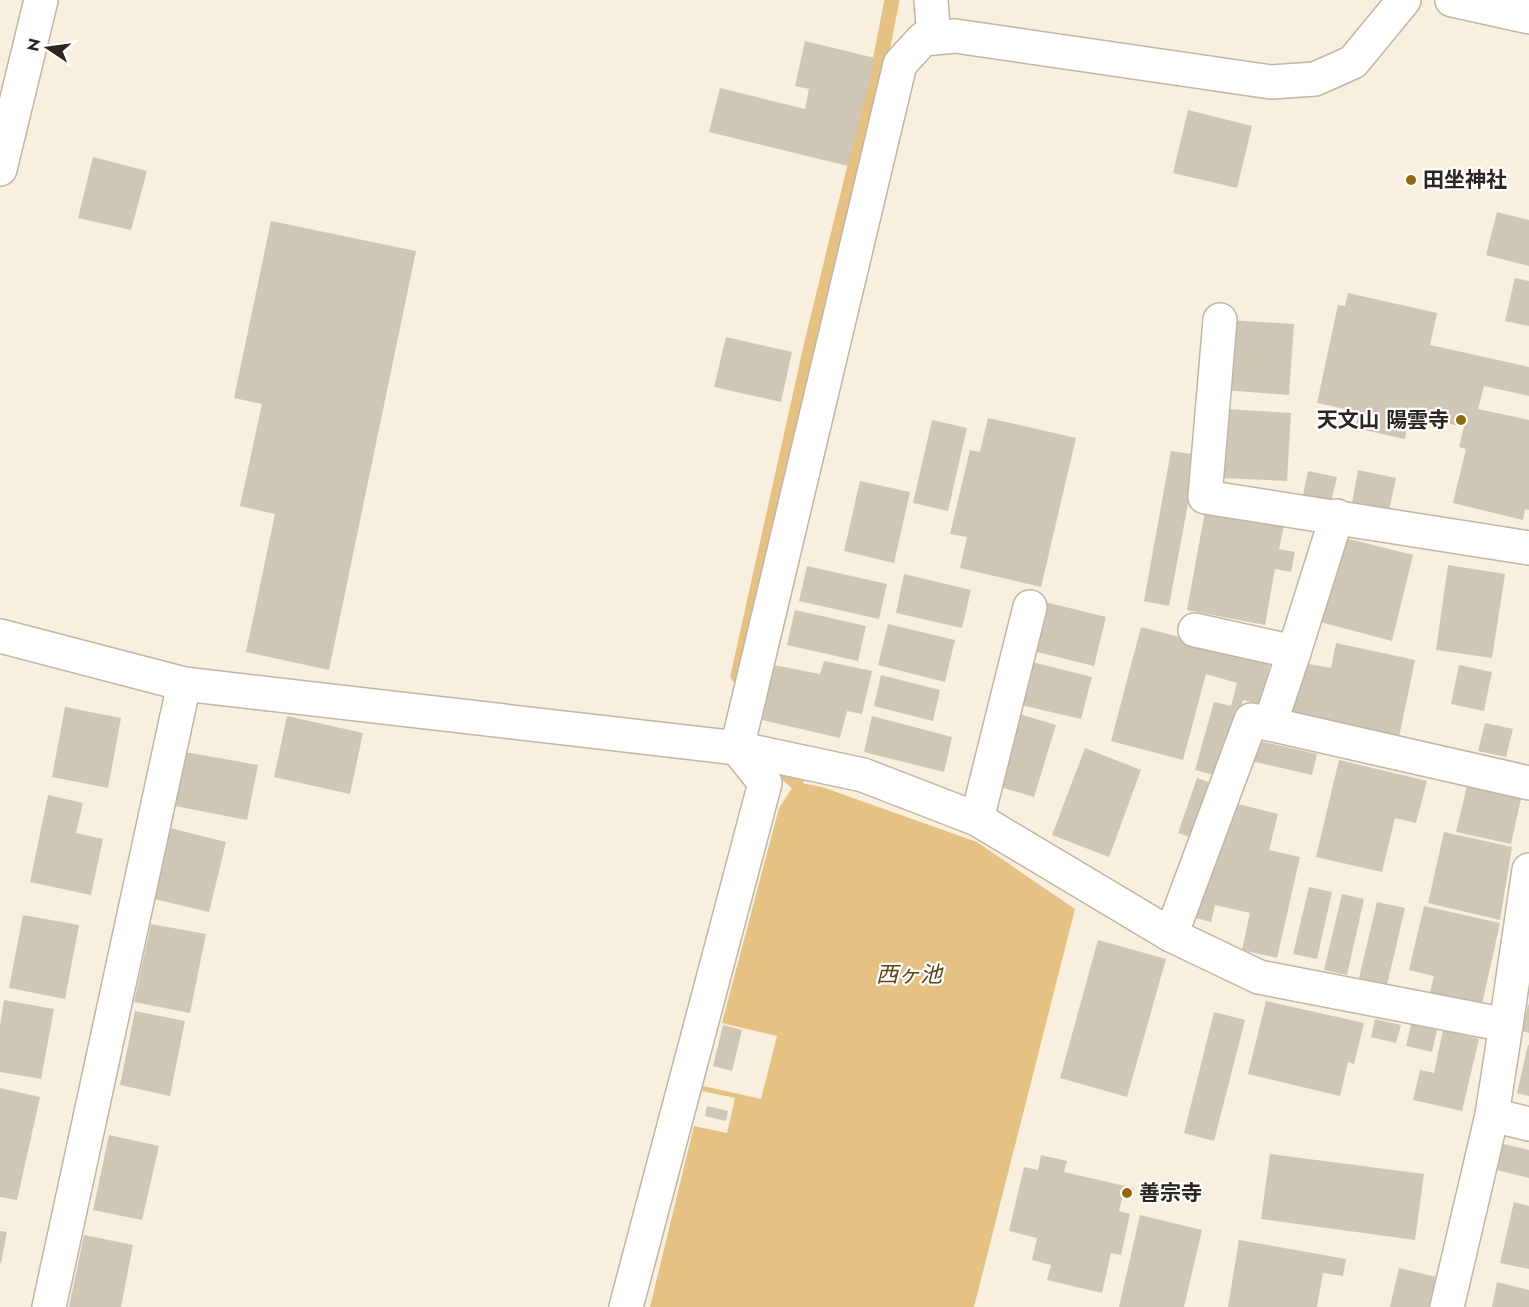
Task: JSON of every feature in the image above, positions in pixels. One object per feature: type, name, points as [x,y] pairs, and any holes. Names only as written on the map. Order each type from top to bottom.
[{"type":"street","points":[[0,169],[41,0]]},
{"type":"street","points":[[931,0],[934,38]]},
{"type":"street","points":[[737,748],[900,64],[923,39],[955,36],[1271,82],[1315,79],[1353,62],[1403,0]]},
{"type":"street","points":[[1452,0],[1529,17]]},
{"type":"street","points":[[1221,320],[1205,496],[1529,548]]},
{"type":"street","points":[[1270,724],[1337,516]]},
{"type":"street","points":[[977,819],[1030,607]]},
{"type":"street","points":[[1196,630],[1294,652]]},
{"type":"street","points":[[0,636],[184,684],[737,748],[863,775],[977,819],[1171,935],[1259,977],[1506,1025]]},
{"type":"street","points":[[49,1307],[184,684]]},
{"type":"street","points":[[1171,935],[1251,720],[1529,783]]},
{"type":"street","points":[[626,1307],[765,783],[737,748]]},
{"type":"street","points":[[1447,1307],[1492,1115],[1529,870]]},
{"type":"street","points":[[1492,1115],[1529,1124]]},
{"type":"water","name":"西ヶ池","points":[[796,782],[822,787],[977,842],[1075,909],[974,1307],[650,1307],[694,1126],[727,1133],[735,1098],[702,1091],[703,1086],[761,1099],[777,1036],[722,1023],[779,808]]},
{"type":"building","points":[[805,41],[875,58],[848,166],[709,132],[720,88],[805,109],[809,89],[795,86]]},
{"type":"building","points":[[1188,110],[1252,126],[1237,188],[1173,173]]},
{"type":"building","points":[[93,157],[147,171],[131,230],[78,218]]},
{"type":"building","points":[[1497,212],[1529,220],[1529,266],[1486,255]]},
{"type":"building","points":[[271,221],[416,251],[329,670],[246,652],[275,514],[240,506],[262,404],[234,398]]},
{"type":"building","points":[[1515,278],[1529,281],[1529,326],[1505,321]]},
{"type":"building","points":[[1348,293],[1437,313],[1430,345],[1529,367],[1529,396],[1484,386],[1478,409],[1529,420],[1529,510],[1525,509],[1523,520],[1453,503],[1466,449],[1459,447],[1464,427],[1409,415],[1405,439],[1355,428],[1359,412],[1317,403],[1338,305],[1345,306]]},
{"type":"building","points":[[1228,320],[1294,324],[1289,395],[1224,390]]},
{"type":"building","points":[[726,337],[792,352],[781,402],[714,387]]},
{"type":"building","points":[[1225,409],[1291,413],[1287,481],[1221,478]]},
{"type":"building","points":[[988,418],[1076,438],[1041,587],[960,568],[967,537],[950,534],[970,450],[980,452]]},
{"type":"building","points":[[932,420],[967,428],[948,511],[913,503]]},
{"type":"building","points":[[1171,451],[1197,455],[1169,606],[1144,601]]},
{"type":"building","points":[[1358,470],[1396,478],[1389,510],[1352,503]]},
{"type":"building","points":[[1308,471],[1337,477],[1331,502],[1303,495]]},
{"type":"building","points":[[860,481],[910,492],[894,563],[844,551]]},
{"type":"building","points":[[1205,511],[1284,525],[1279,549],[1295,552],[1291,572],[1275,569],[1265,625],[1187,610]]},
{"type":"building","points":[[1341,537],[1413,555],[1392,641],[1320,622]]},
{"type":"building","points":[[1448,565],[1505,574],[1492,658],[1436,650]]},
{"type":"building","points":[[807,566],[887,584],[879,619],[799,601]]},
{"type":"building","points":[[904,574],[971,590],[962,628],[896,613]]},
{"type":"building","points":[[1045,602],[1106,617],[1094,666],[1033,651]]},
{"type":"building","points":[[795,610],[866,626],[858,661],[787,645]]},
{"type":"building","points":[[888,624],[955,640],[945,682],[878,665]]},
{"type":"building","points":[[1141,627],[1271,661],[1260,704],[1243,700],[1222,777],[1195,770],[1214,702],[1231,706],[1237,683],[1206,674],[1183,760],[1111,741]]},
{"type":"building","points":[[1336,643],[1415,660],[1399,737],[1292,715],[1303,663],[1331,668]]},
{"type":"building","points":[[824,661],[872,671],[862,714],[847,711],[840,738],[762,720],[774,665],[820,674]]},
{"type":"building","points":[[1032,662],[1092,677],[1081,719],[1021,705]]},
{"type":"building","points":[[1459,665],[1492,672],[1484,711],[1451,704]]},
{"type":"building","points":[[881,675],[940,690],[933,721],[874,706]]},
{"type":"building","points":[[65,707],[121,718],[108,788],[52,777]]},
{"type":"building","points":[[1016,713],[1056,725],[1034,797],[994,785]]},
{"type":"building","points":[[287,716],[363,733],[350,794],[274,777]]},
{"type":"building","points":[[872,716],[952,737],[944,772],[864,752]]},
{"type":"building","points":[[1485,723],[1513,729],[1506,757],[1478,751]]},
{"type":"building","points":[[1256,740],[1317,754],[1312,775],[1251,761]]},
{"type":"building","points":[[1085,748],[1141,770],[1109,857],[1052,835]]},
{"type":"building","points":[[185,752],[258,765],[247,820],[175,806]]},
{"type":"building","points":[[1339,760],[1427,781],[1416,823],[1395,818],[1382,872],[1316,857]]},
{"type":"building","points":[[1197,778],[1217,785],[1199,840],[1178,833]]},
{"type":"building","points":[[1467,786],[1521,799],[1511,844],[1456,832]]},
{"type":"building","points":[[48,795],[83,803],[76,833],[103,839],[91,895],[30,882]]},
{"type":"building","points":[[1230,802],[1278,814],[1269,850],[1300,857],[1277,958],[1242,950],[1250,913],[1215,905],[1211,922],[1192,917]]},
{"type":"building","points":[[170,828],[226,842],[209,912],[154,899]]},
{"type":"building","points":[[1444,832],[1512,847],[1500,920],[1428,903]]},
{"type":"building","points":[[1309,887],[1332,892],[1317,959],[1293,954]]},
{"type":"building","points":[[1342,894],[1364,899],[1347,975],[1324,970]]},
{"type":"building","points":[[1377,902],[1405,908],[1387,985],[1359,978]]},
{"type":"building","points":[[1424,906],[1500,923],[1482,1004],[1430,992],[1434,976],[1409,970]]},
{"type":"building","points":[[23,915],[79,925],[65,999],[9,988]]},
{"type":"building","points":[[151,924],[206,934],[190,1013],[134,1002]]},
{"type":"building","points":[[1098,940],[1166,959],[1127,1097],[1060,1078]]},
{"type":"building","points":[[4,1000],[54,1009],[41,1079],[0,1072],[0,1026]]},
{"type":"building","points":[[1266,1001],[1364,1023],[1354,1064],[1348,1062],[1340,1096],[1248,1074]]},
{"type":"building","points":[[1529,1005],[1529,1033],[1522,1031]]},
{"type":"building","points":[[135,1011],[185,1021],[170,1096],[120,1085]]},
{"type":"building","points":[[1214,1012],[1245,1020],[1214,1141],[1184,1133]]},
{"type":"building","points":[[1375,1019],[1401,1025],[1396,1043],[1371,1037]]},
{"type":"building","points":[[1411,1024],[1437,1030],[1432,1052],[1406,1046]]},
{"type":"building","points":[[723,1025],[742,1030],[732,1071],[713,1066]]},
{"type":"building","points":[[1443,1030],[1479,1039],[1462,1111],[1413,1100],[1420,1070],[1434,1073]]},
{"type":"building","points":[[1529,1045],[1529,1096],[1517,1093]]},
{"type":"building","points":[[0,1088],[40,1097],[17,1200],[0,1197]]},
{"type":"building","points":[[707,1106],[728,1111],[726,1121],[705,1116]]},
{"type":"building","points":[[109,1135],[159,1146],[142,1220],[93,1210]]},
{"type":"building","points":[[1503,1144],[1529,1150],[1529,1178],[1497,1170]]},
{"type":"building","points":[[1270,1154],[1424,1174],[1415,1240],[1261,1219]]},
{"type":"building","points":[[1041,1155],[1067,1161],[1064,1172],[1134,1188],[1132,1197],[1123,1195],[1119,1211],[1130,1214],[1121,1255],[1111,1253],[1102,1293],[1047,1280],[1051,1265],[1032,1260],[1037,1238],[1009,1231],[1024,1167],[1038,1170]]},
{"type":"building","points":[[1514,1202],[1529,1206],[1529,1269],[1500,1263]]},
{"type":"building","points":[[1140,1215],[1202,1230],[1184,1307],[1119,1307]]},
{"type":"building","points":[[0,1231],[7,1232],[1,1263],[0,1263]]},
{"type":"building","points":[[84,1235],[133,1245],[121,1307],[69,1307]]},
{"type":"building","points":[[1239,1240],[1346,1259],[1343,1276],[1323,1273],[1317,1307],[1228,1307]]},
{"type":"building","points":[[1399,1268],[1436,1277],[1429,1307],[1390,1307]]},
{"type":"building","points":[[1497,1282],[1529,1290],[1529,1307],[1492,1307]]},
{"type":"waterway","points":[[738,676],[812,342],[878,72],[892,0]]},
{"type":"waterway","points":[[776,764],[796,782]]},
{"type":"place","name":"田坐神社","points":[[1411,180]]},
{"type":"place","name":"天文山 陽雲寺","points":[[1461,420]]},
{"type":"place","name":"善宗寺","points":[[1127,1193]]}]
